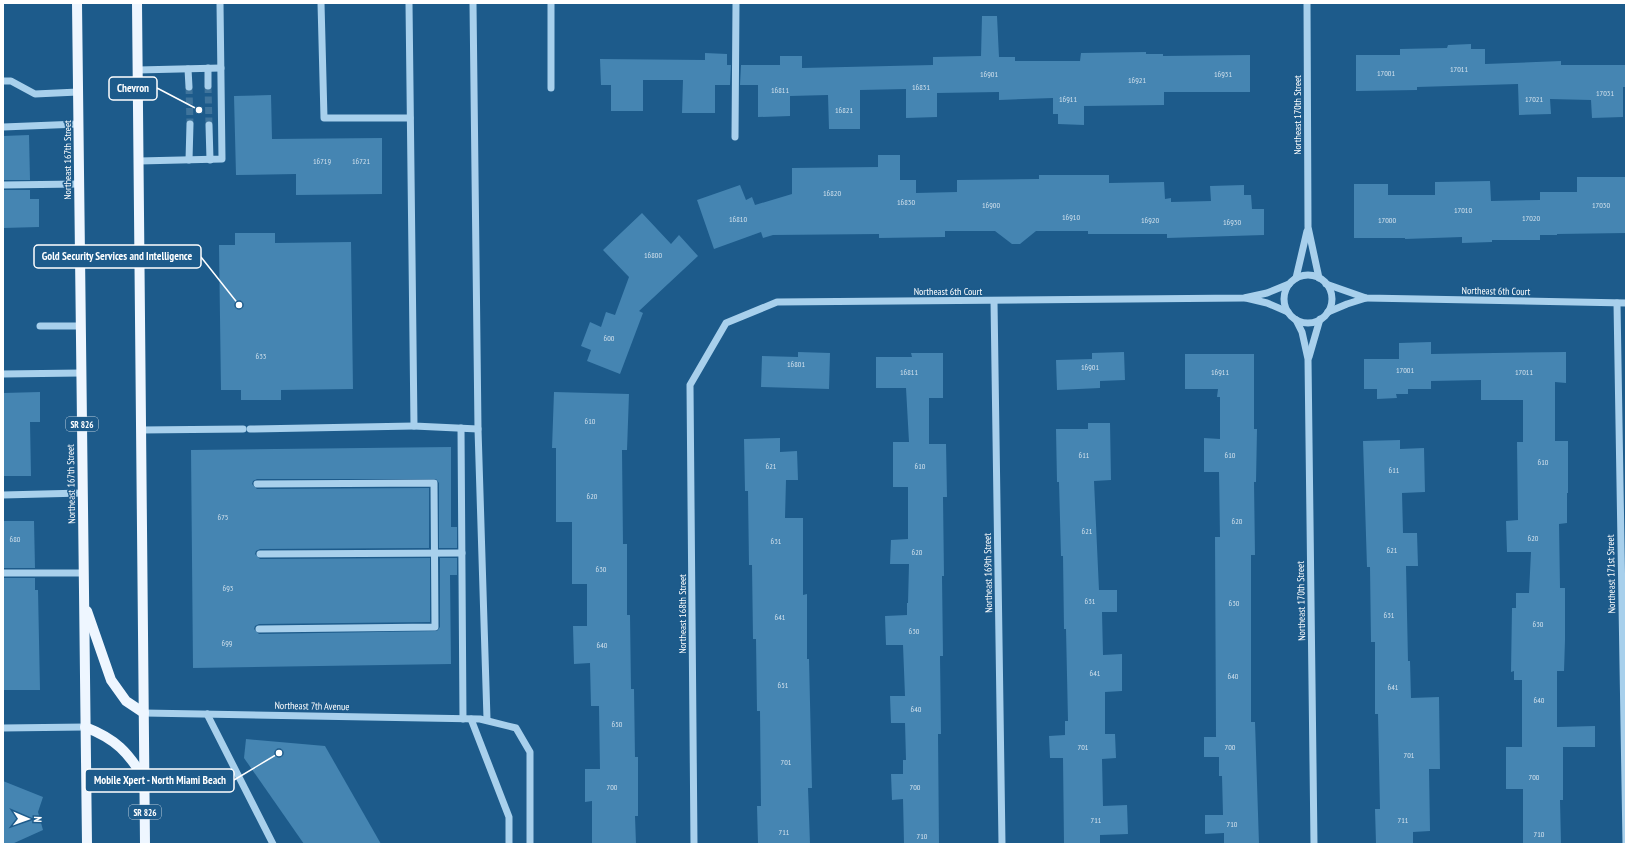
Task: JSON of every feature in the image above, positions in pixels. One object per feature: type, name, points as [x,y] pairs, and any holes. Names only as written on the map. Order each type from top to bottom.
[{"type":"main road","name":"Northeast 167th Street","points":[[78,3],[87,844]]},
{"type":"main road","name":"SR 826","points":[[137,3],[145,844]]},
{"type":"main road","points":[[84,601],[111,680],[126,700],[144,713]]},
{"type":"main road","points":[[85,727],[104,734],[119,745],[132,759],[145,780]]},
{"type":"street","points":[[139,161],[222,159],[220,3]]},
{"type":"street","points":[[322,3],[324,118],[410,118]]},
{"type":"street","points":[[409,3],[414,426]]},
{"type":"street","points":[[472,3],[483,719]]},
{"type":"street","points":[[551,3],[551,88]]},
{"type":"street","points":[[735,136],[736,3]]},
{"type":"street","name":"Northeast 170th Street","points":[[1307,3],[1308,227],[1319,278]]},
{"type":"street","points":[[208,68],[208,86]]},
{"type":"street","points":[[138,70],[221,68]]},
{"type":"street","points":[[188,69],[189,87]]},
{"type":"street","points":[[3,81],[12,81],[35,94],[78,92]]},
{"type":"street","points":[[3,127],[79,124]]},
{"type":"street","points":[[189,160],[190,124]]},
{"type":"street","points":[[209,125],[210,160]]},
{"type":"street","points":[[3,185],[79,184]]},
{"type":"street","name":"Northeast 170th Street","points":[[1296,278],[1308,227]]},
{"type":"street","points":[[1308,274],[1319,278],[1326,284],[1332,297],[1328,312],[1320,319],[1308,323],[1296,320],[1288,312],[1284,297],[1289,284],[1296,278],[1308,274]]},
{"type":"street","name":"Northeast 6th Court","points":[[690,385],[726,324],[777,302],[1244,298],[1267,293],[1289,284]]},
{"type":"street","name":"Northeast 6th Court","points":[[1326,284],[1366,298],[1626,303]]},
{"type":"street","name":"Northeast 6th Court","points":[[1244,298],[1267,303],[1288,312]]},
{"type":"street","name":"Northeast 6th Court","points":[[1328,312],[1366,298]]},
{"type":"street","name":"Northeast 169th Street","points":[[994,301],[1002,844]]},
{"type":"street","name":"Northeast 171st Street","points":[[1617,303],[1626,844]]},
{"type":"street","name":"Northeast 170th Street","points":[[1308,359],[1320,319]]},
{"type":"street","name":"Northeast 170th Street","points":[[1296,320],[1302,332],[1308,359],[1314,844]]},
{"type":"street","points":[[40,326],[81,326]]},
{"type":"street","points":[[3,374],[81,373]]},
{"type":"street","name":"Northeast 168th Street","points":[[690,385],[694,844]]},
{"type":"street","points":[[141,430],[414,426],[478,429]]},
{"type":"street","points":[[461,428],[462,553],[467,719],[509,817],[509,844]]},
{"type":"street","points":[[257,484],[434,483],[435,553],[435,627],[258,630]]},
{"type":"street","points":[[3,495],[83,493]]},
{"type":"street","points":[[260,554],[462,553]]},
{"type":"street","points":[[3,573],[84,573]]},
{"type":"street","name":"Northeast 7th Avenue","points":[[144,713],[483,719],[516,728],[530,752],[530,844]]},
{"type":"street","points":[[207,714],[273,844]]},
{"type":"street","points":[[3,728],[85,727]]},
{"type":"building","points":[[982,16],[997,16],[999,57],[1015,57],[1015,61],[1080,61],[1081,53],[1146,52],[1146,54],[1163,54],[1163,56],[1250,55],[1250,92],[1164,92],[1164,105],[1084,106],[1084,125],[1058,124],[1058,114],[1053,114],[1053,98],[999,100],[999,92],[937,93],[937,117],[906,118],[906,89],[860,90],[860,129],[829,129],[828,95],[790,96],[790,116],[758,117],[758,85],[740,85],[741,65],[780,65],[780,56],[802,56],[802,68],[933,65],[933,57],[981,56]]},
{"type":"building","points":[[1471,44],[1471,49],[1485,49],[1485,64],[1561,61],[1561,65],[1626,65],[1626,87],[1623,87],[1623,117],[1592,118],[1591,100],[1550,99],[1551,114],[1519,115],[1518,84],[1417,87],[1417,90],[1356,91],[1356,55],[1400,55],[1400,49],[1447,48],[1448,45]]},
{"type":"building","points":[[705,53],[727,54],[727,65],[731,65],[730,85],[715,85],[715,113],[682,113],[683,80],[643,80],[643,111],[611,111],[611,85],[601,85],[600,59],[705,60]]},
{"type":"building","points":[[271,95],[272,139],[382,138],[382,194],[296,195],[296,174],[236,175],[234,96]]},
{"type":"building","points":[[29,135],[30,180],[3,180],[3,136]]},
{"type":"building","points":[[878,155],[900,155],[900,180],[916,180],[916,193],[957,192],[957,180],[1039,179],[1039,175],[1109,175],[1109,183],[1164,182],[1165,199],[1171,198],[1171,202],[1211,201],[1210,186],[1244,185],[1244,195],[1251,195],[1252,209],[1264,209],[1264,235],[1167,238],[1167,234],[1088,234],[1088,231],[1036,231],[1020,244],[1012,244],[995,231],[945,231],[945,237],[879,238],[879,234],[773,235],[763,238],[761,232],[714,249],[697,200],[740,185],[746,200],[752,197],[755,205],[792,194],[792,168],[878,167]]},
{"type":"building","points":[[1577,177],[1626,177],[1626,233],[1540,235],[1540,240],[1492,240],[1492,242],[1462,243],[1462,237],[1405,239],[1354,238],[1354,184],[1388,184],[1388,195],[1435,195],[1435,182],[1490,181],[1491,201],[1540,200],[1540,192],[1577,192]]},
{"type":"building","points":[[3,190],[30,190],[30,199],[39,199],[39,227],[3,228]]},
{"type":"building","points":[[642,213],[671,244],[679,235],[698,256],[639,311],[643,313],[620,374],[587,361],[591,350],[581,346],[590,322],[601,327],[606,312],[615,315],[629,277],[603,250]]},
{"type":"building","points":[[235,233],[275,233],[275,243],[351,242],[353,389],[281,390],[281,400],[241,400],[241,390],[221,390],[219,245],[235,245]]},
{"type":"building","points":[[1431,342],[1431,354],[1566,352],[1566,383],[1555,382],[1555,441],[1568,441],[1567,523],[1559,524],[1560,588],[1565,588],[1565,640],[1564,671],[1557,671],[1557,727],[1595,726],[1595,747],[1563,747],[1563,800],[1560,800],[1561,844],[1523,844],[1523,789],[1506,789],[1506,747],[1522,747],[1522,680],[1514,680],[1514,671],[1511,672],[1512,608],[1516,608],[1516,593],[1529,593],[1531,552],[1507,552],[1506,521],[1518,520],[1517,442],[1523,442],[1523,400],[1481,400],[1481,380],[1431,381],[1431,389],[1408,389],[1408,394],[1396,394],[1397,398],[1377,399],[1377,389],[1364,389],[1364,359],[1399,359],[1399,343]]},
{"type":"building","points":[[798,352],[830,353],[829,389],[761,387],[762,356],[798,357]]},
{"type":"building","points":[[1124,352],[1125,380],[1100,381],[1100,388],[1057,390],[1056,360],[1092,359],[1092,353]]},
{"type":"building","points":[[911,353],[943,353],[943,398],[929,398],[929,444],[946,444],[947,497],[943,497],[943,656],[940,656],[941,734],[938,734],[939,844],[904,844],[903,799],[892,800],[891,774],[903,774],[903,760],[906,760],[905,723],[891,723],[890,696],[905,696],[903,645],[886,645],[885,616],[907,615],[909,564],[890,564],[891,540],[908,539],[908,487],[893,487],[893,442],[909,442],[906,388],[876,388],[876,357],[912,357]]},
{"type":"building","points":[[1185,354],[1254,354],[1254,429],[1257,429],[1256,482],[1254,482],[1255,555],[1251,555],[1251,722],[1255,722],[1259,844],[1224,844],[1224,833],[1205,834],[1205,815],[1223,815],[1222,776],[1219,776],[1219,757],[1204,757],[1204,737],[1216,737],[1215,537],[1220,537],[1219,472],[1204,472],[1204,438],[1220,439],[1220,397],[1217,397],[1218,389],[1185,389]]},
{"type":"building","points":[[40,392],[40,422],[30,422],[31,476],[3,476],[3,393]]},
{"type":"building","points":[[554,392],[629,394],[627,450],[622,450],[623,544],[627,544],[627,615],[630,615],[631,689],[634,689],[635,757],[638,757],[638,816],[635,816],[636,844],[592,844],[592,801],[585,802],[585,769],[600,769],[599,706],[591,706],[590,663],[574,664],[573,626],[587,626],[587,584],[572,584],[572,522],[556,522],[556,448],[552,448]]},
{"type":"building","points":[[1088,423],[1110,423],[1111,480],[1094,481],[1099,590],[1117,590],[1117,612],[1102,612],[1103,655],[1122,654],[1122,691],[1105,692],[1105,734],[1115,734],[1116,758],[1102,759],[1103,806],[1127,805],[1128,834],[1100,835],[1100,844],[1064,844],[1063,758],[1050,758],[1049,736],[1065,735],[1065,721],[1068,721],[1066,629],[1064,629],[1063,556],[1061,556],[1056,429],[1088,429]]},
{"type":"building","points":[[780,438],[780,452],[797,451],[798,480],[786,480],[785,518],[803,518],[803,595],[807,594],[807,659],[809,659],[812,788],[808,788],[810,844],[758,844],[757,806],[761,806],[760,711],[757,711],[756,639],[753,639],[752,565],[749,565],[748,491],[745,491],[744,439]]},
{"type":"building","points":[[1400,440],[1400,449],[1424,448],[1425,492],[1402,493],[1403,533],[1417,533],[1418,566],[1406,566],[1408,661],[1410,661],[1411,698],[1439,697],[1440,769],[1429,769],[1430,831],[1413,832],[1413,844],[1376,844],[1375,809],[1380,809],[1378,714],[1375,714],[1375,642],[1371,642],[1370,567],[1367,567],[1363,441]]},
{"type":"building","points":[[451,447],[451,527],[457,527],[457,548],[439,548],[439,483],[436,479],[257,479],[253,481],[252,484],[257,489],[429,488],[429,548],[260,549],[256,551],[255,554],[260,559],[430,558],[430,622],[259,624],[255,626],[254,629],[259,634],[437,631],[440,627],[440,558],[457,558],[457,575],[450,575],[451,664],[193,668],[191,450]]},
{"type":"building","points":[[3,521],[34,521],[35,568],[3,568]]},
{"type":"building","points":[[3,578],[35,578],[35,590],[38,590],[40,690],[3,690]]},
{"type":"building","points":[[246,739],[325,746],[381,844],[304,844],[244,758]]},
{"type":"building","points":[[3,781],[43,797],[38,812],[43,830],[12,844],[3,844]]},
{"type":"tunnel","points":[[208,86],[209,125]]},
{"type":"tunnel","points":[[189,87],[190,124]]},
{"type":"place","name":"Chevron","points":[[199,110]]},
{"type":"place","name":"Gold Security Services and Intelligence","points":[[239,305]]},
{"type":"place","name":"Mobile Xpert - North Miami Beach","points":[[279,753]]}]
